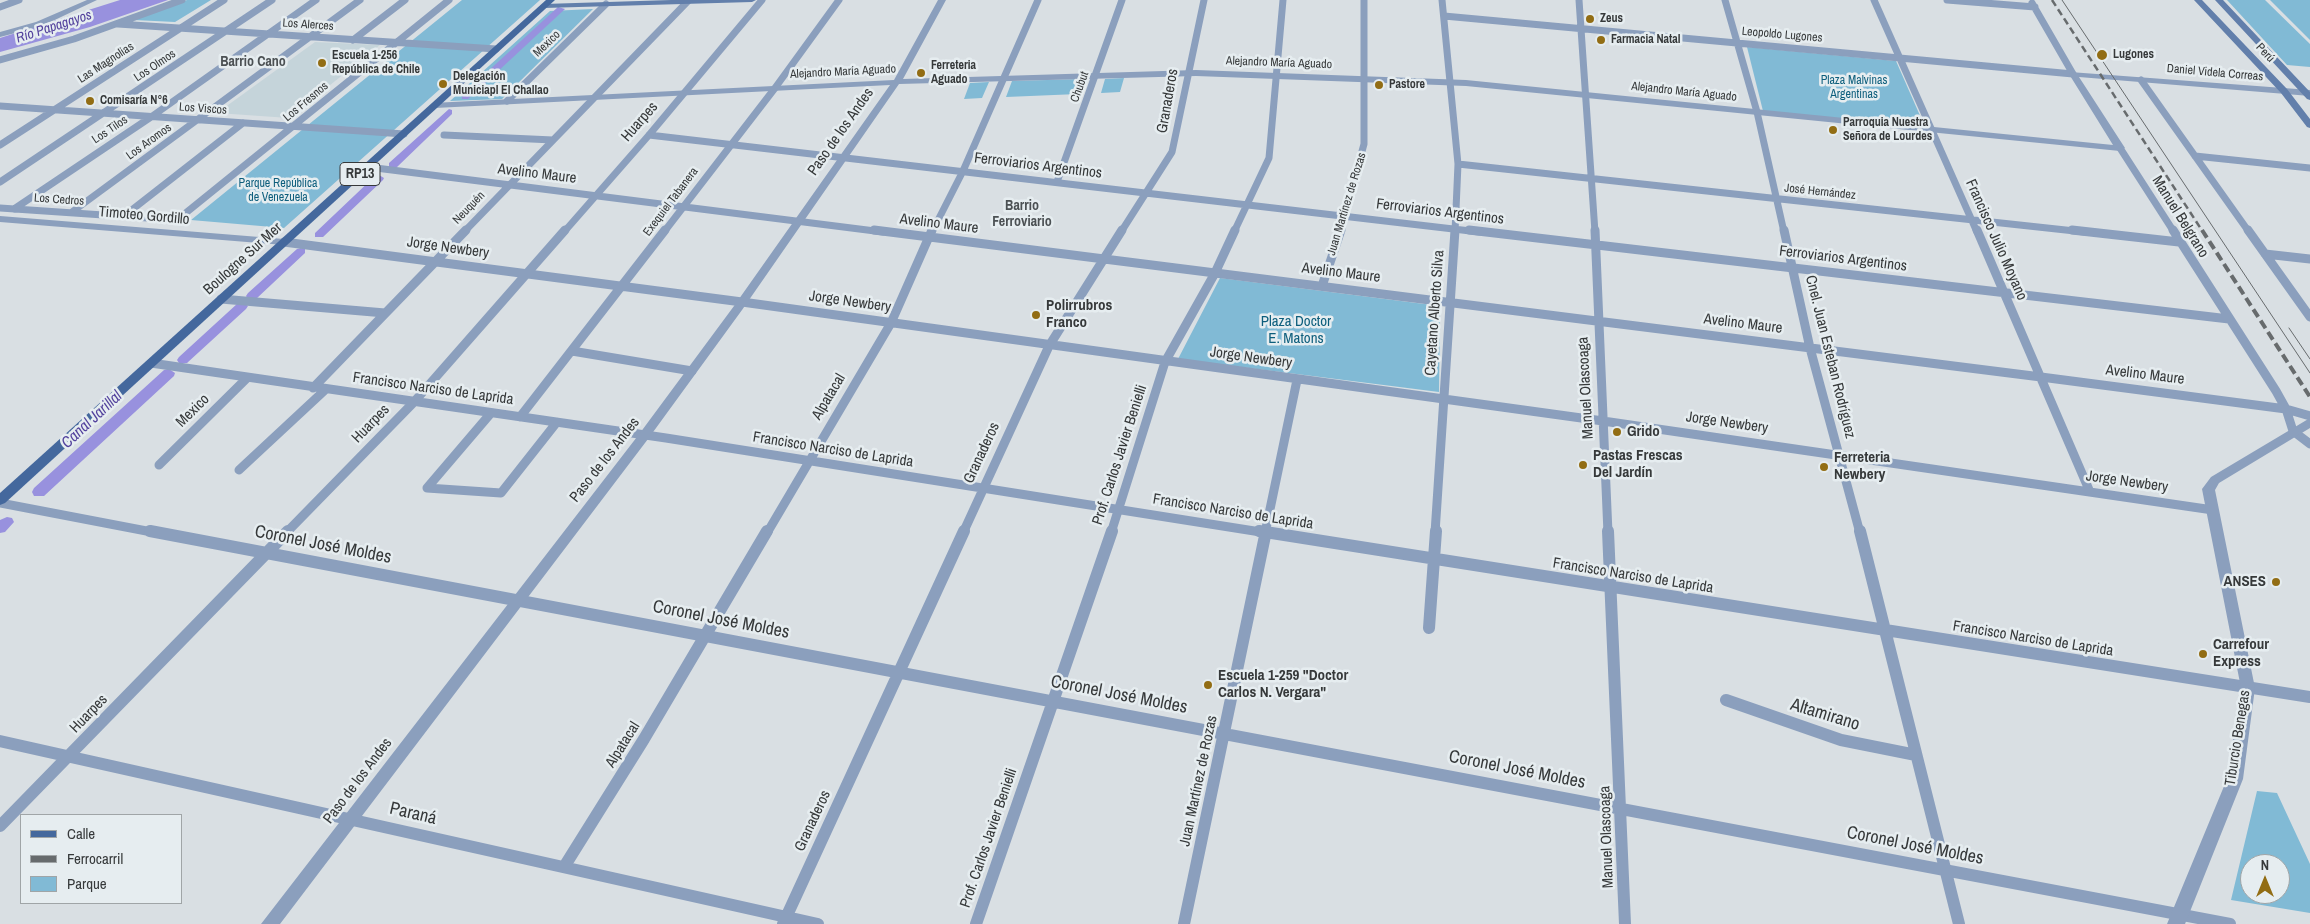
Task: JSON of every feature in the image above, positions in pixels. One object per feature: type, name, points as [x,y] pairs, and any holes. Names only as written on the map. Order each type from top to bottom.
[{"type":"main road","points":[[547,3],[606,4],[752,0]]},
{"type":"main road","name":"Perú","points":[[2198,0],[2284,91],[2310,125]]},
{"type":"main road","name":"Perú","points":[[2218,0],[2309,94]]},
{"type":"main road","name":"Boulogne Sur Mer","points":[[0,502],[547,3]]},
{"type":"street","points":[[0,7],[19,0]]},
{"type":"street","points":[[0,35],[47,20],[93,0]]},
{"type":"street","points":[[0,60],[118,24],[182,0]]},
{"type":"street","name":"Las Magnolias","points":[[0,145],[224,0]]},
{"type":"street","name":"Los Olmos","points":[[0,182],[272,0]]},
{"type":"street","name":"Los Tilos","points":[[14,209],[151,117],[316,0]]},
{"type":"street","name":"Los Aromos","points":[[72,212],[360,0]]},
{"type":"street","points":[[353,40],[405,0]]},
{"type":"street","name":"Los Fresnos","points":[[177,220],[449,0]]},
{"type":"street","name":"Huarpes","points":[[0,826],[414,402],[649,134],[762,0]]},
{"type":"street","name":"Exequiel Tabanera","points":[[520,417],[775,88],[839,0]]},
{"type":"street","name":"Paso de los Andes","points":[[270,924],[692,371],[896,82],[942,0]]},
{"type":"street","name":"Alpatacal","points":[[564,867],[705,636],[891,323],[929,237],[963,171],[1002,78],[1038,0]]},
{"type":"street","name":"Chubut","points":[[1057,182],[1122,0]]},
{"type":"street","name":"Granaderos","points":[[784,920],[1049,346],[1105,260],[1174,147],[1204,0]]},
{"type":"street","name":"Prof. Carlos Javier Benielli","points":[[976,924],[1119,510],[1165,362],[1214,273],[1248,204],[1270,151],[1283,0]]},
{"type":"street","name":"Juan Martínez de Rozas","points":[[1322,286],[1346,215],[1364,144],[1364,0]]},
{"type":"street","name":"Cayetano Alberto Silva","points":[[1429,628],[1456,228],[1458,164],[1442,0]]},
{"type":"street","name":"Manuel Olascoaga","points":[[1579,0],[1593,179],[1626,924]]},
{"type":"street","name":"Cnel. Juan Esteban Rodríguez","points":[[1725,0],[1757,112],[1810,348],[1840,454],[1959,924]]},
{"type":"street","name":"Francisco Julio Moyano","points":[[1874,0],[2004,292],[2090,492]]},
{"type":"street","points":[[1947,0],[2035,7]]},
{"type":"street","name":"Manuel Belgrano","points":[[2030,0],[2073,74],[2286,409],[2293,431]]},
{"type":"street","name":"Neuquén","points":[[313,388],[552,140],[596,97],[686,1]]},
{"type":"street","name":"Mexico","points":[[507,101],[606,4]]},
{"type":"street","name":"Leopoldo Lugones","points":[[1444,16],[2117,78]]},
{"type":"street","name":"Los Alerces","points":[[118,24],[496,49]]},
{"type":"street","name":"Alejandro María Aguado","points":[[435,105],[1002,78],[1188,73],[1276,75],[1450,82],[2120,148]]},
{"type":"street","name":"Daniel Videla Correas","points":[[2117,78],[2309,94]]},
{"type":"street","points":[[2141,80],[2310,317]]},
{"type":"street","name":"Los Viscos","points":[[0,106],[404,134]]},
{"type":"street","points":[[0,113],[10,106]]},
{"type":"street","points":[[124,216],[243,123]]},
{"type":"street","name":"Ferroviarios Argentinos","points":[[649,134],[2228,319]]},
{"type":"street","points":[[444,135],[552,140]]},
{"type":"street","points":[[2195,156],[2310,168]]},
{"type":"street","name":"José Hernández","points":[[1458,164],[2179,242]]},
{"type":"street","name":"Avelino Maure","points":[[368,167],[2041,377],[2286,409],[2310,416]]},
{"type":"street","name":"Los Cedros","points":[[0,208],[177,220]]},
{"type":"street","name":"Timoteo Gordillo","points":[[0,219],[284,242]]},
{"type":"street","name":"Jorge Newbery","points":[[284,242],[742,302],[1049,346],[1603,421],[1840,454],[2212,510]]},
{"type":"street","points":[[2265,254],[2310,259]]},
{"type":"street","points":[[221,299],[385,313]]},
{"type":"street","points":[[572,351],[692,371]]},
{"type":"street","name":"Francisco Narciso de Laprida","points":[[152,363],[325,390],[557,422],[2310,697]]},
{"type":"street","name":"Mexico","points":[[160,465],[248,378]]},
{"type":"street","name":"Juan Martínez de Rozas","points":[[1184,924],[1267,533],[1297,380]]},
{"type":"street","points":[[239,470],[325,390]]},
{"type":"street","points":[[491,413],[427,488],[501,493],[557,422]]},
{"type":"street","name":"Tiburcio Benegas","points":[[2179,920],[2235,779],[2248,688],[2208,489],[2215,480],[2310,422]]},
{"type":"street","points":[[2293,431],[2310,444]]},
{"type":"street","name":"Coronel José Moldes","points":[[0,502],[1946,870],[2179,920],[2230,924]]},
{"type":"street","name":"Altamirano","points":[[1726,700],[1841,740],[1916,755]]},
{"type":"street","name":"Paraná","points":[[0,741],[564,867],[784,920],[818,924]]},
{"type":"shaded area","name":"Escuela 1-256 República de Chile","points":[[315,42],[380,45],[289,118],[217,113]]},
{"type":"green space","points":[[187,0],[211,0],[175,22],[134,20]]},
{"type":"green space","name":"Parque República de Venezuela","points":[[462,0],[540,0],[284,228],[191,220]]},
{"type":"green space","points":[[2227,0],[2265,0],[2310,44],[2310,67],[2287,65]]},
{"type":"green space","points":[[2270,0],[2310,0],[2310,40]]},
{"type":"green space","points":[[593,9],[502,99],[450,101],[550,11]]},
{"type":"green space","name":"Plaza Malvinas Argentinas","points":[[1747,47],[1896,61],[1925,127],[1763,111]]},
{"type":"green space","points":[[1124,78],[1120,92],[1101,93],[1105,79]]},
{"type":"green space","points":[[1083,79],[1078,94],[1006,97],[1012,81]]},
{"type":"green space","points":[[989,82],[982,98],[964,99],[970,83]]},
{"type":"green space","name":"Plaza Doctor E. Matons","points":[[1220,278],[1440,306],[1439,392],[1178,359]]},
{"type":"green space","points":[[2257,791],[2277,793],[2310,864],[2310,913],[2255,904],[2290,904],[2290,854],[2242,854]]},
{"type":"green space","points":[[2240,862],[2240,901],[2231,900]]},
{"type":"water","name":"Río Papagayos","points":[[120,0],[168,0],[90,27],[0,52],[0,38]]},
{"type":"waterway","name":"Canal Jarillal","points":[[465,97],[561,9]]},
{"type":"waterway","name":"Canal Jarillal","points":[[393,165],[449,112]]},
{"type":"waterway","name":"Canal Jarillal","points":[[319,235],[379,178]]},
{"type":"waterway","name":"Canal Jarillal","points":[[252,296],[301,251]]},
{"type":"waterway","name":"Canal Jarillal","points":[[183,360],[242,306]]},
{"type":"waterway","name":"Canal Jarillal","points":[[39,492],[169,373]]},
{"type":"waterway","name":"Canal Jarillal","points":[[0,528],[7,522]]},
{"type":"tram line","points":[[2062,0],[2310,373]]},
{"type":"tram line","points":[[2289,328],[2310,359]]},
{"type":"railway","points":[[2052,0],[2203,232]]},
{"type":"railway","points":[[2202,230],[2310,397]]},
{"type":"place","name":"Zeus","points":[[1590,19]]},
{"type":"place","name":"Farmacia Natal","points":[[1601,40]]},
{"type":"place","name":"Lugones","points":[[2102,55]]},
{"type":"place","name":"Escuela 1-256 República de Chile","points":[[322,63]]},
{"type":"place","name":"Ferreteria Aguado","points":[[921,73]]},
{"type":"place","name":"Delegación Municiapl El Challao","points":[[443,84]]},
{"type":"place","name":"Pastore","points":[[1379,85]]},
{"type":"place","name":"Comisaría N°6","points":[[90,101]]},
{"type":"place","name":"Parroquia Nuestra Señora de Lourdes","points":[[1833,130]]},
{"type":"place","name":"Polirrubros Franco","points":[[1036,315]]},
{"type":"place","name":"Grido","points":[[1617,432]]},
{"type":"place","name":"Pastas Frescas Del Jardín","points":[[1583,465]]},
{"type":"place","name":"Ferreteria Newbery","points":[[1824,467]]},
{"type":"place","name":"ANSES","points":[[2276,582]]},
{"type":"place","name":"Carrefour Express","points":[[2203,654]]},
{"type":"place","name":"Escuela 1-259 \"Doctor Carlos N. Vergara\"","points":[[1208,685]]},
{"type":"district","name":"Barrio Cano","points":[[253,62]]},
{"type":"district","name":"Barrio Ferroviario","points":[[1022,214]]}]
